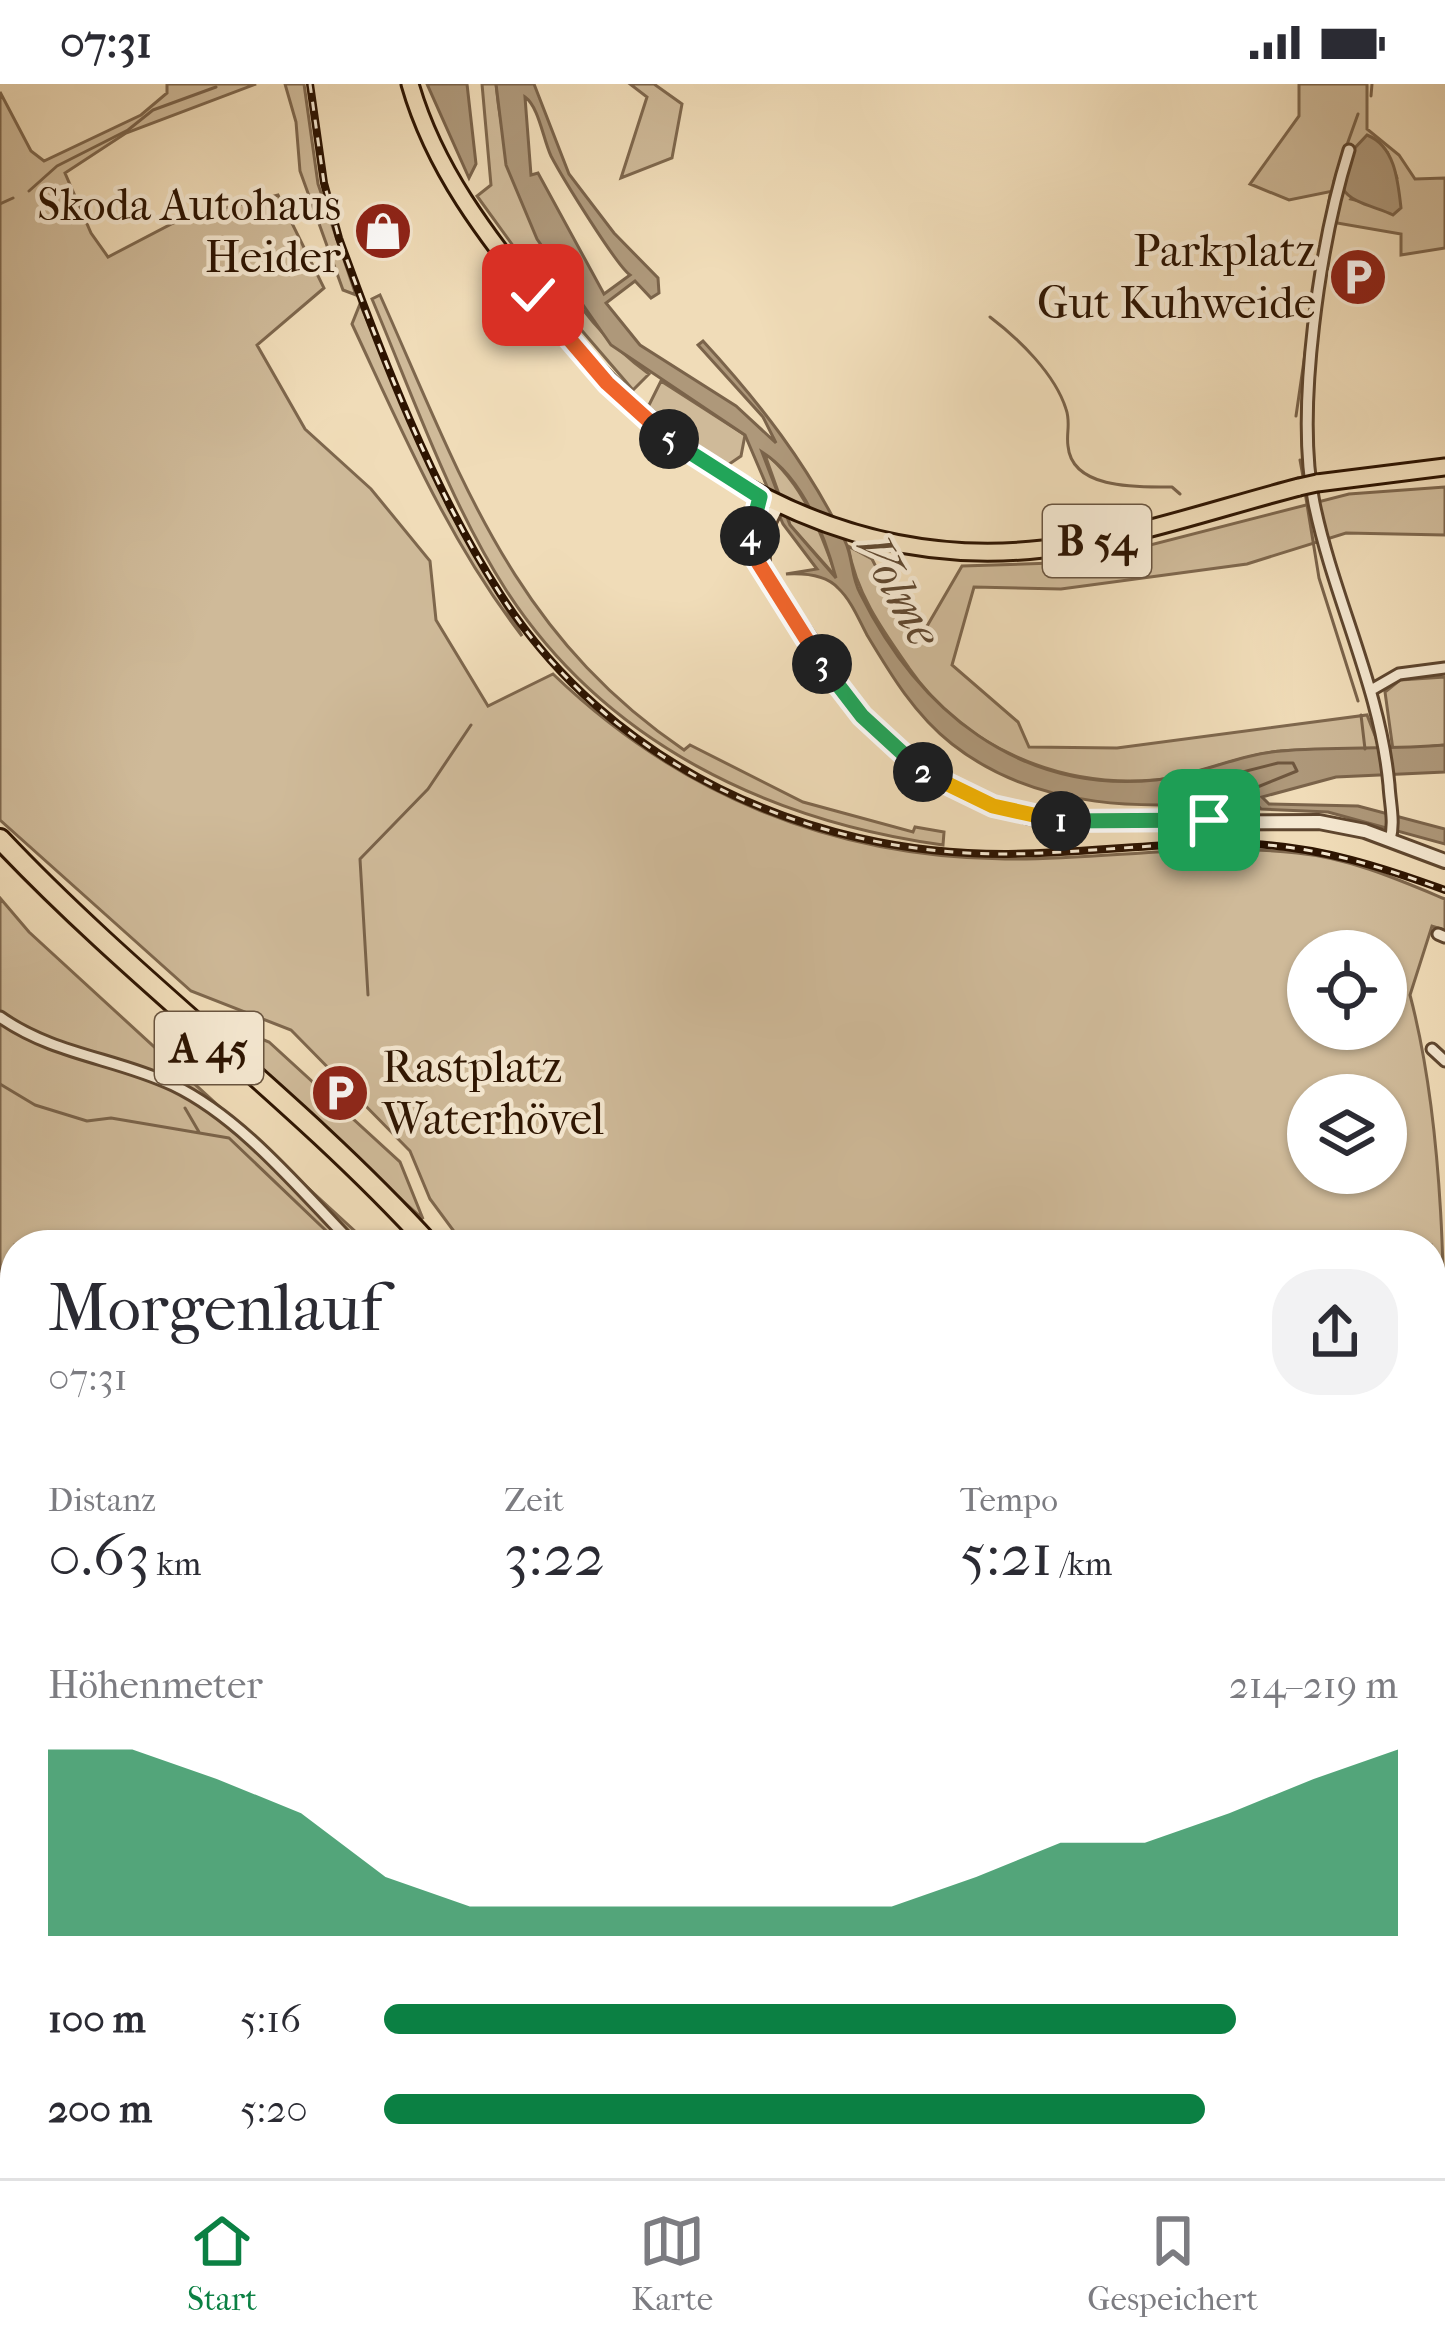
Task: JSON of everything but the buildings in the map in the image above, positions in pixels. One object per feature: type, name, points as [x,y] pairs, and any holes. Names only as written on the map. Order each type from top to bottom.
[{"type":"highway","name":"A 45","points":[[0,839],[84,926],[316,1131],[415,1230]]},
{"type":"highway","name":"A 45","points":[[0,851],[76,932],[309,1136],[403,1230]]},
{"type":"main road","name":"B 54","points":[[410,84],[429,140],[461,199],[589,363],[670,439],[777,506],[924,548],[1018,552],[1112,538],[1317,483],[1445,466]]},
{"type":"street","points":[[1348,150],[1330,226],[1304,423],[1321,532],[1373,689],[1387,749],[1392,834]]},
{"type":"street","points":[[760,497],[750,535],[753,552],[862,716],[923,772],[977,800],[1054,820],[1298,820],[1392,834],[1445,861]]},
{"type":"street","points":[[765,568],[760,546],[777,506]]},
{"type":"street","points":[[1373,689],[1400,674],[1445,668]]},
{"type":"street","points":[[0,1017],[47,1044],[181,1089],[265,1157],[339,1230]]},
{"type":"street","points":[[1432,1049],[1445,1061]]},
{"type":"shaded area","points":[[167,84],[256,84],[126,133],[65,173],[91,233],[108,257],[181,219],[278,195],[324,288],[257,345],[305,429],[371,489],[430,561],[436,620],[488,706],[553,674],[601,716],[705,785],[818,831],[879,846],[1005,859],[1224,849],[1297,853],[1354,864],[1445,899],[1445,930],[1432,926],[1410,995],[1430,1100],[1441,1230],[453,1230],[430,1199],[410,1151],[291,1030],[191,991],[0,820],[0,92],[31,151],[44,161],[141,115],[167,93]]},
{"type":"shaded area","points":[[285,84],[304,84],[318,184],[356,295],[343,290],[300,171],[296,122]]},
{"type":"shaded area","points":[[482,84],[496,84],[511,166],[542,245],[589,316],[649,374],[633,390],[535,276],[477,196],[491,185]]},
{"type":"shaded area","points":[[630,84],[654,84],[682,104],[672,158],[621,178],[647,97]]},
{"type":"shaded area","points":[[1299,84],[1367,84],[1367,129],[1399,155],[1415,179],[1445,178],[1445,248],[1401,255],[1401,234],[1337,223],[1333,191],[1289,200],[1250,184],[1299,116]],"holes":[[[1388,154],[1397,178],[1381,206],[1351,199]]]},
{"type":"shaded area","points":[[380,295],[466,488],[498,546],[575,655],[625,704],[684,750],[690,745],[803,802],[913,832],[915,827],[944,832],[943,845],[815,817],[754,794],[642,732],[592,691],[546,644],[506,590],[467,521],[372,299]]},
{"type":"shaded area","points":[[360,304],[449,510],[522,636],[471,562],[409,445],[352,324]]},
{"type":"shaded area","points":[[661,381],[745,435],[741,456],[725,467],[648,407]]},
{"type":"shaded area","points":[[764,452],[800,494],[837,578],[790,525]]},
{"type":"shaded area","points":[[1445,487],[1445,535],[1346,533],[1247,564],[1061,589],[974,587],[952,665],[1018,722],[1029,747],[1117,748],[1367,715],[1381,751],[1280,751],[1155,780],[1119,781],[1049,769],[1016,757],[957,720],[931,696],[880,624],[863,595],[848,546],[872,559],[916,645],[962,566],[1084,562],[1349,494]]},
{"type":"shaded area","points":[[1445,677],[1445,745],[1393,750],[1385,692],[1400,680]]},
{"type":"shaded area","points":[[0,898],[29,932],[354,1230],[0,1230]]},
{"type":"shaded area","points":[[189,1009],[269,1042],[400,1162],[423,1219]]},
{"type":"water","points":[[427,84],[467,84],[476,164],[469,178]]},
{"type":"water","points":[[496,84],[534,84],[569,174],[614,233],[658,278],[659,293],[651,298],[635,281],[606,303],[640,345],[736,406],[776,443],[763,417],[698,345],[703,341],[724,364],[815,486],[845,541],[857,587],[884,635],[911,674],[978,736],[1017,758],[1060,773],[1106,781],[1156,780],[1281,751],[1445,745],[1445,772],[1336,777],[1262,797],[1269,804],[1358,806],[1445,829],[1445,844],[1328,812],[1261,809],[1252,799],[1134,805],[1057,794],[1020,783],[952,744],[905,694],[838,588],[814,576],[786,574],[817,569],[783,524],[745,435],[611,345],[537,239],[506,165]],"holes":[[[525,97],[534,108],[557,167],[630,275],[604,294],[538,173],[531,175]],[[762,452],[800,491],[818,525],[836,578],[790,525]]]},
{"type":"water","points":[[1367,135],[1384,147],[1393,166],[1401,208],[1393,215],[1359,202],[1343,189],[1352,151]]},
{"type":"waterway","points":[[1371,96],[1372,84]]},
{"type":"waterway","points":[[29,191],[57,166],[128,130],[153,110],[216,87]]},
{"type":"waterway","points":[[1334,181],[1358,114]]},
{"type":"waterway","points":[[1324,234],[1330,195]]},
{"type":"waterway","points":[[0,204],[13,198]]},
{"type":"waterway","points":[[990,317],[1054,383],[1067,414],[1072,461],[1082,471],[1111,483],[1172,487],[1180,494]]},
{"type":"waterway","points":[[1296,416],[1308,333]]},
{"type":"waterway","points":[[1300,460],[1304,482]]},
{"type":"waterway","points":[[1305,492],[1319,578],[1358,701]]},
{"type":"waterway","points":[[1361,715],[1365,749]]},
{"type":"waterway","points":[[368,995],[360,859],[428,789],[471,725]]},
{"type":"waterway","points":[[0,1084],[35,1105],[87,1121],[111,1118],[229,1138],[325,1230]]},
{"type":"waterway","points":[[185,1108],[199,1132]]},
{"type":"railway","points":[[310,84],[324,183],[339,238],[390,374],[452,509],[499,592],[544,653],[597,706],[655,751],[719,788],[787,817],[859,838],[933,850],[1008,854],[1191,844],[1277,846],[1350,860],[1445,890]]},
{"type":"place","name":"Skoda Autohaus Heider","points":[[383,231]]},
{"type":"place","name":"Parkplatz Gut Kuhweide","points":[[1358,277]]},
{"type":"place","name":"Rastplatz Waterhövel","points":[[340,1093]]},
{"type":"route","points":[[533,295],[631,407],[699,460],[760,497],[750,535],[756,559],[843,693],[913,764],[977,800],[1029,817],[1098,824],[1209,820]]},
{"type":"water label","name":"Volme","points":[[899,590]]}]
